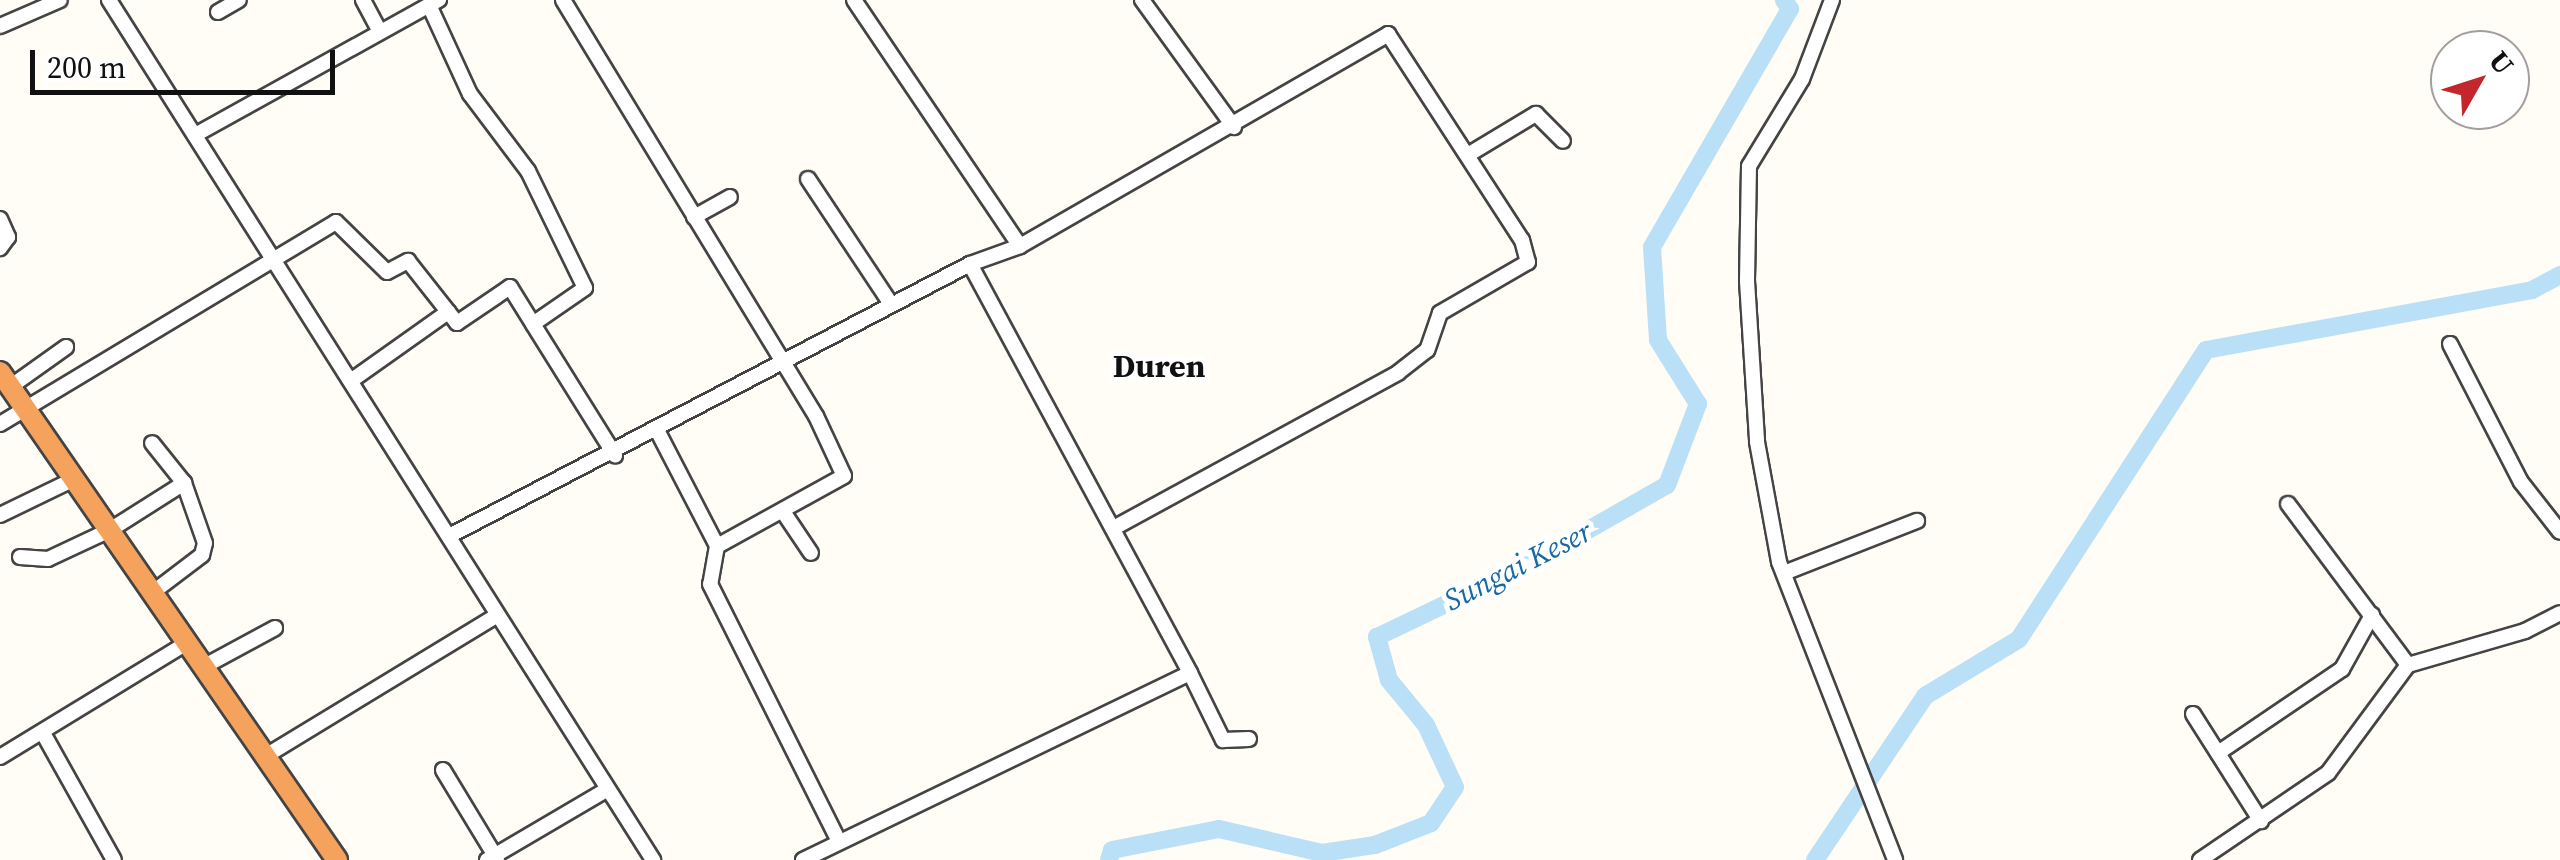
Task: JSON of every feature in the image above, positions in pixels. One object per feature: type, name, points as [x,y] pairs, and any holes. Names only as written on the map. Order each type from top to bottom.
[{"type":"highway","points":[[5,380],[204,668],[329,858]]},
{"type":"street","points":[[0,26],[60,0]]},
{"type":"street","points":[[109,0],[653,860]]},
{"type":"street","points":[[218,12],[239,0]]},
{"type":"street","points":[[364,0],[380,32]]},
{"type":"street","points":[[563,0],[784,363],[844,476],[784,513],[717,546]]},
{"type":"street","points":[[854,0],[1020,246]]},
{"type":"street","points":[[1142,0],[1234,127]]},
{"type":"street","points":[[1832,0],[1802,79],[1756,146],[1746,197],[1757,442],[1784,573],[1811,655],[1858,757],[1895,860]]},
{"type":"street","points":[[195,135],[434,3],[470,94],[528,171],[585,288],[533,324]]},
{"type":"street","points":[[451,536],[658,432],[891,304],[970,264],[1020,246],[1234,127],[1388,34],[1471,153],[1530,253],[1528,262],[1440,313],[1427,350],[1398,372],[1116,527]]},
{"type":"street","points":[[1471,153],[1536,114],[1563,142]]},
{"type":"street","points":[[808,180],[891,304]]},
{"type":"street","points":[[694,218],[730,196]]},
{"type":"street","points":[[0,219],[8,237],[0,248]]},
{"type":"street","points":[[0,424],[275,264],[338,222],[387,272],[408,261],[460,324],[510,288],[615,454]]},
{"type":"street","points":[[970,264],[1116,527],[1223,740],[1249,738]]},
{"type":"street","points":[[352,380],[448,312]]},
{"type":"street","points":[[2450,344],[2514,470],[2560,532]]},
{"type":"street","points":[[5,380],[66,347]]},
{"type":"street","points":[[658,432],[717,546],[710,584],[838,840]]},
{"type":"street","points":[[152,443],[184,484],[204,523],[202,555],[152,593]]},
{"type":"street","points":[[0,515],[74,479]]},
{"type":"street","points":[[20,556],[40,562],[110,530],[184,484]]},
{"type":"street","points":[[2288,504],[2408,666]]},
{"type":"street","points":[[784,513],[811,554]]},
{"type":"street","points":[[1784,573],[1917,521]]},
{"type":"street","points":[[2200,860],[2328,773],[2408,666],[2525,631],[2560,612]]},
{"type":"street","points":[[2218,753],[2342,669],[2372,615]]},
{"type":"street","points":[[264,757],[496,616]]},
{"type":"street","points":[[204,668],[275,628]]},
{"type":"street","points":[[0,757],[186,643]]},
{"type":"street","points":[[803,860],[838,840],[952,792],[1190,673]]},
{"type":"street","points":[[2193,714],[2261,821]]},
{"type":"street","points":[[44,732],[114,860]]},
{"type":"street","points":[[443,770],[493,858],[608,789]]},
{"type":"waterway","name":"Sungai Keser","points":[[1109,860],[1112,850],[1219,829],[1322,853],[1375,845],[1431,823],[1455,787],[1426,725],[1389,680],[1377,637],[1525,566],[1667,485],[1698,404],[1658,340],[1652,247],[1790,9],[1784,0]]},
{"type":"waterway","points":[[1815,860],[1925,696],[2019,639],[2206,350],[2532,290],[2560,275]]},
{"type":"district","name":"Duren","points":[[1159,366]]}]
